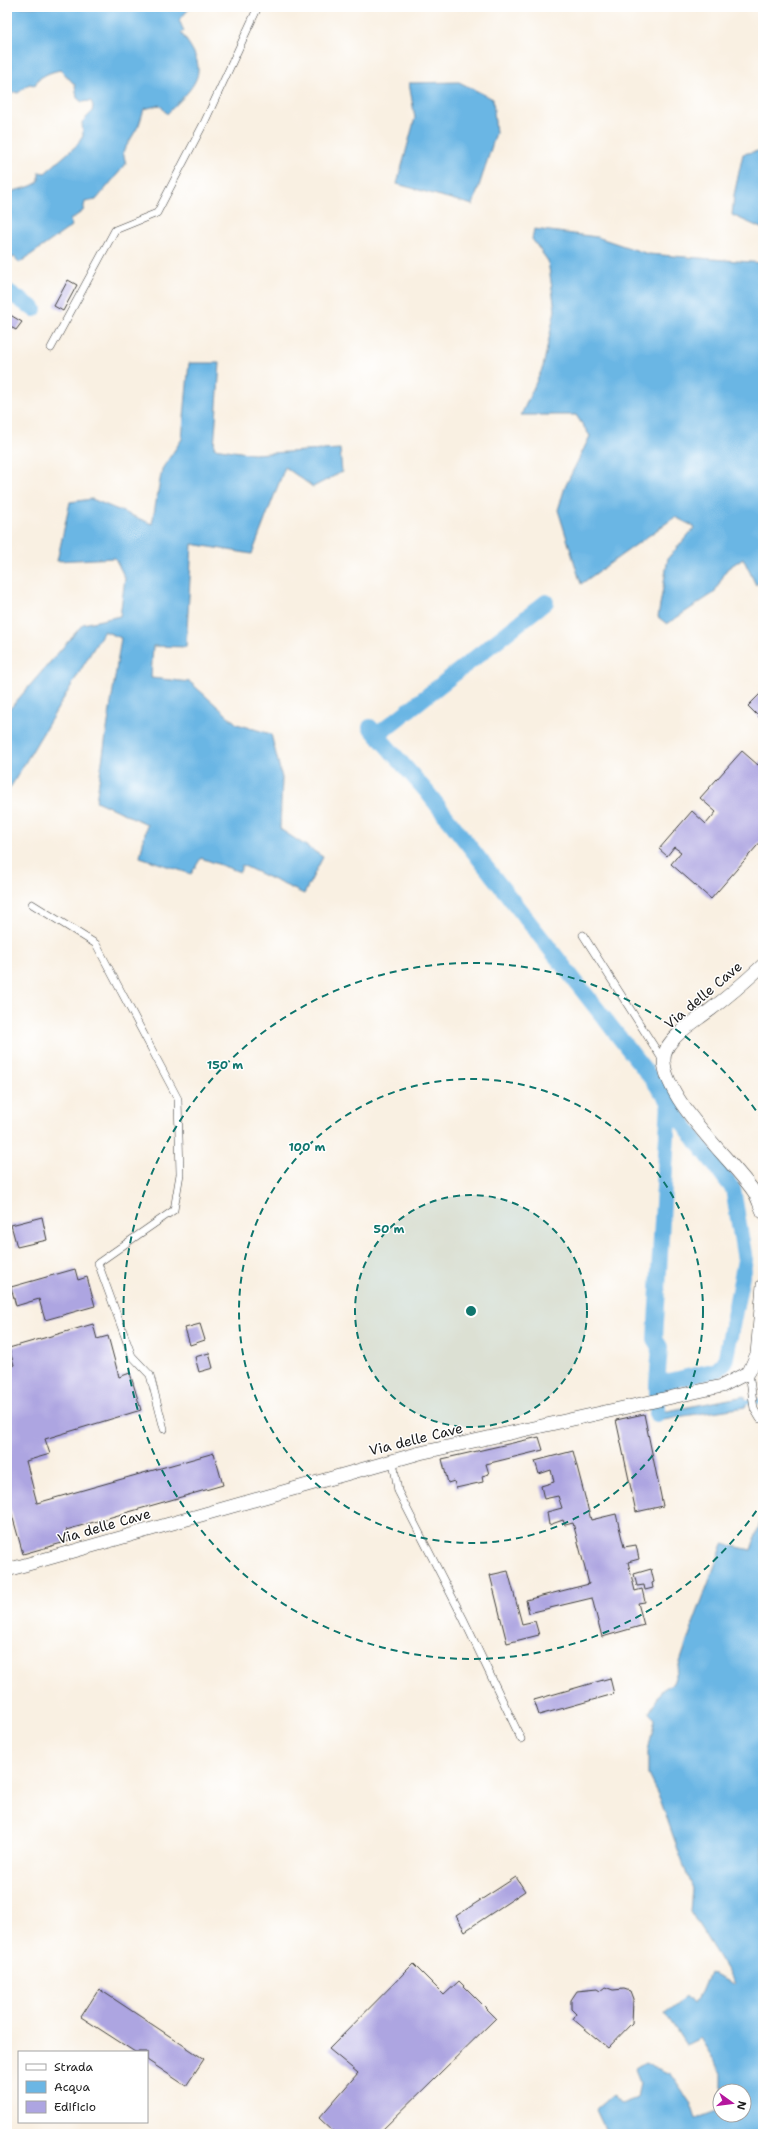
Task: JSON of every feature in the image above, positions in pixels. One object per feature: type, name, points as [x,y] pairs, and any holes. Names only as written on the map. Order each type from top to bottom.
[{"type":"street","name":"Via delle Cave","points":[[664,1062],[668,1047],[685,1029],[742,986],[763,964]]},
{"type":"street","points":[[664,1062],[670,1086],[712,1143],[754,1192],[763,1212]]},
{"type":"street","points":[[749,1372],[760,1348],[763,1285]]},
{"type":"street","name":"Via delle Cave","points":[[7,1570],[393,1461],[722,1386],[749,1372]]},
{"type":"lane","points":[[51,348],[115,230],[157,213],[205,121],[258,7]]},
{"type":"lane","points":[[32,904],[96,944],[178,1099],[180,1174],[174,1210],[98,1263],[132,1356],[150,1375],[164,1429]]},
{"type":"lane","points":[[583,936],[664,1062]]},
{"type":"lane","points":[[749,1372],[754,1409],[760,1419],[763,1419]]},
{"type":"lane","points":[[393,1461],[398,1491],[463,1618],[521,1739]]},
{"type":"water","points":[[7,7],[196,7],[190,8],[179,20],[184,31],[181,33],[191,47],[196,58],[198,68],[197,77],[193,85],[167,114],[160,105],[144,109],[139,125],[123,152],[126,164],[96,200],[85,202],[83,211],[70,220],[72,226],[19,263],[15,257],[7,259],[7,194],[36,184],[39,181],[39,172],[45,173],[77,145],[83,136],[82,122],[92,112],[93,106],[91,101],[82,102],[77,98],[75,85],[61,70],[46,74],[39,79],[35,85],[29,84],[18,93],[14,92],[7,98]]},
{"type":"water","points":[[459,82],[493,99],[496,133],[473,205],[397,184],[415,118],[409,83]]},
{"type":"water","points":[[763,150],[763,229],[732,215],[734,195],[743,154]]},
{"type":"water","points":[[534,229],[597,237],[648,254],[763,263],[763,579],[756,585],[743,558],[727,569],[714,593],[667,624],[658,617],[668,558],[695,527],[675,517],[581,584],[558,510],[565,487],[590,436],[576,415],[521,415],[543,367],[555,310],[548,261],[532,239]]},
{"type":"water","points":[[189,363],[220,363],[214,448],[253,454],[340,449],[342,472],[313,487],[285,467],[252,554],[192,544],[186,647],[153,646],[151,678],[190,682],[237,724],[271,734],[282,778],[280,829],[323,857],[304,894],[242,865],[240,872],[201,858],[191,874],[140,857],[147,824],[96,801],[121,638],[104,631],[7,793],[7,712],[83,624],[120,616],[125,578],[115,558],[57,561],[70,502],[92,499],[152,524],[162,469],[182,439]]},
{"type":"water","points":[[745,1396],[746,1407],[656,1420],[653,1418],[653,1412],[657,1410],[667,1411]]},
{"type":"water","points":[[763,1514],[763,2134],[612,2134],[605,2129],[596,2110],[613,2095],[621,2104],[637,2098],[640,2082],[635,2069],[645,2063],[670,2074],[691,2104],[696,2119],[712,2113],[712,2123],[752,2123],[752,2083],[722,2083],[722,2073],[700,2038],[686,2045],[665,2013],[685,1997],[692,2005],[701,1992],[709,1973],[736,1985],[690,1911],[692,1889],[660,1799],[648,1775],[648,1751],[655,1719],[649,1713],[662,1690],[673,1683],[694,1621],[723,1544],[751,1550]]},
{"type":"building","points":[[68,280],[77,285],[63,311],[54,306]]},
{"type":"building","points":[[7,313],[22,322],[16,330],[7,325]]},
{"type":"building","points":[[760,694],[763,697],[763,721],[748,706]]},
{"type":"building","points":[[742,751],[758,765],[763,759],[763,817],[761,819],[763,821],[763,839],[711,899],[671,864],[681,852],[674,847],[667,856],[659,849],[692,811],[706,824],[716,812],[700,798]]},
{"type":"building","points":[[42,1217],[47,1240],[17,1247],[11,1225]]},
{"type":"building","points":[[75,1269],[78,1280],[87,1277],[95,1306],[45,1320],[39,1299],[16,1306],[11,1287]]},
{"type":"building","points":[[93,1324],[97,1339],[108,1336],[119,1377],[130,1373],[141,1410],[45,1439],[50,1454],[26,1461],[37,1503],[214,1453],[223,1485],[66,1530],[69,1541],[23,1554],[7,1497],[7,1368],[14,1365],[9,1348]]},
{"type":"building","points":[[200,1324],[205,1340],[190,1345],[185,1328]]},
{"type":"building","points":[[209,1353],[213,1368],[199,1372],[195,1357]]},
{"type":"building","points":[[644,1414],[663,1506],[636,1512],[616,1420]]},
{"type":"building","points":[[539,1437],[543,1450],[486,1464],[489,1474],[482,1476],[483,1482],[456,1488],[454,1481],[448,1483],[442,1459]]},
{"type":"building","points":[[573,1451],[591,1520],[616,1514],[624,1547],[636,1545],[639,1559],[628,1562],[635,1591],[642,1589],[645,1602],[638,1603],[644,1625],[602,1637],[592,1598],[529,1613],[526,1600],[589,1584],[573,1523],[565,1525],[563,1520],[549,1525],[547,1512],[562,1508],[558,1496],[544,1499],[541,1486],[554,1482],[551,1470],[539,1474],[535,1461]]},
{"type":"building","points":[[651,1569],[654,1582],[652,1583],[653,1588],[645,1590],[644,1585],[637,1586],[634,1574]]},
{"type":"building","points":[[508,1571],[522,1624],[535,1621],[539,1635],[507,1643],[490,1575]]},
{"type":"building","points":[[610,1678],[614,1694],[539,1715],[534,1700]]},
{"type":"building","points":[[516,1877],[525,1891],[465,1931],[456,1916]]},
{"type":"building","points":[[413,1964],[444,1995],[459,1981],[496,2018],[378,2134],[336,2134],[319,2118],[358,2073],[329,2049]]},
{"type":"building","points":[[605,1987],[613,1990],[624,1989],[630,1991],[633,1999],[632,2023],[608,2048],[573,2019],[576,2014],[571,2009],[571,2000],[577,1991],[597,1989],[600,1991]]},
{"type":"building","points":[[99,1989],[204,2059],[186,2086],[148,2061],[148,2051],[133,2051],[81,2017]]},
{"type":"waterway","points":[[7,291],[34,309]]},
{"type":"waterway","points":[[377,735],[546,602]]},
{"type":"waterway","points":[[370,727],[427,792],[666,1097],[679,1118],[733,1189],[745,1260],[725,1362],[717,1370],[657,1384],[657,1415]]},
{"type":"waterway","points":[[657,1384],[660,1347],[655,1339],[669,1102]]},
{"type":"waterway","points":[[738,1403],[763,1401]]}]
